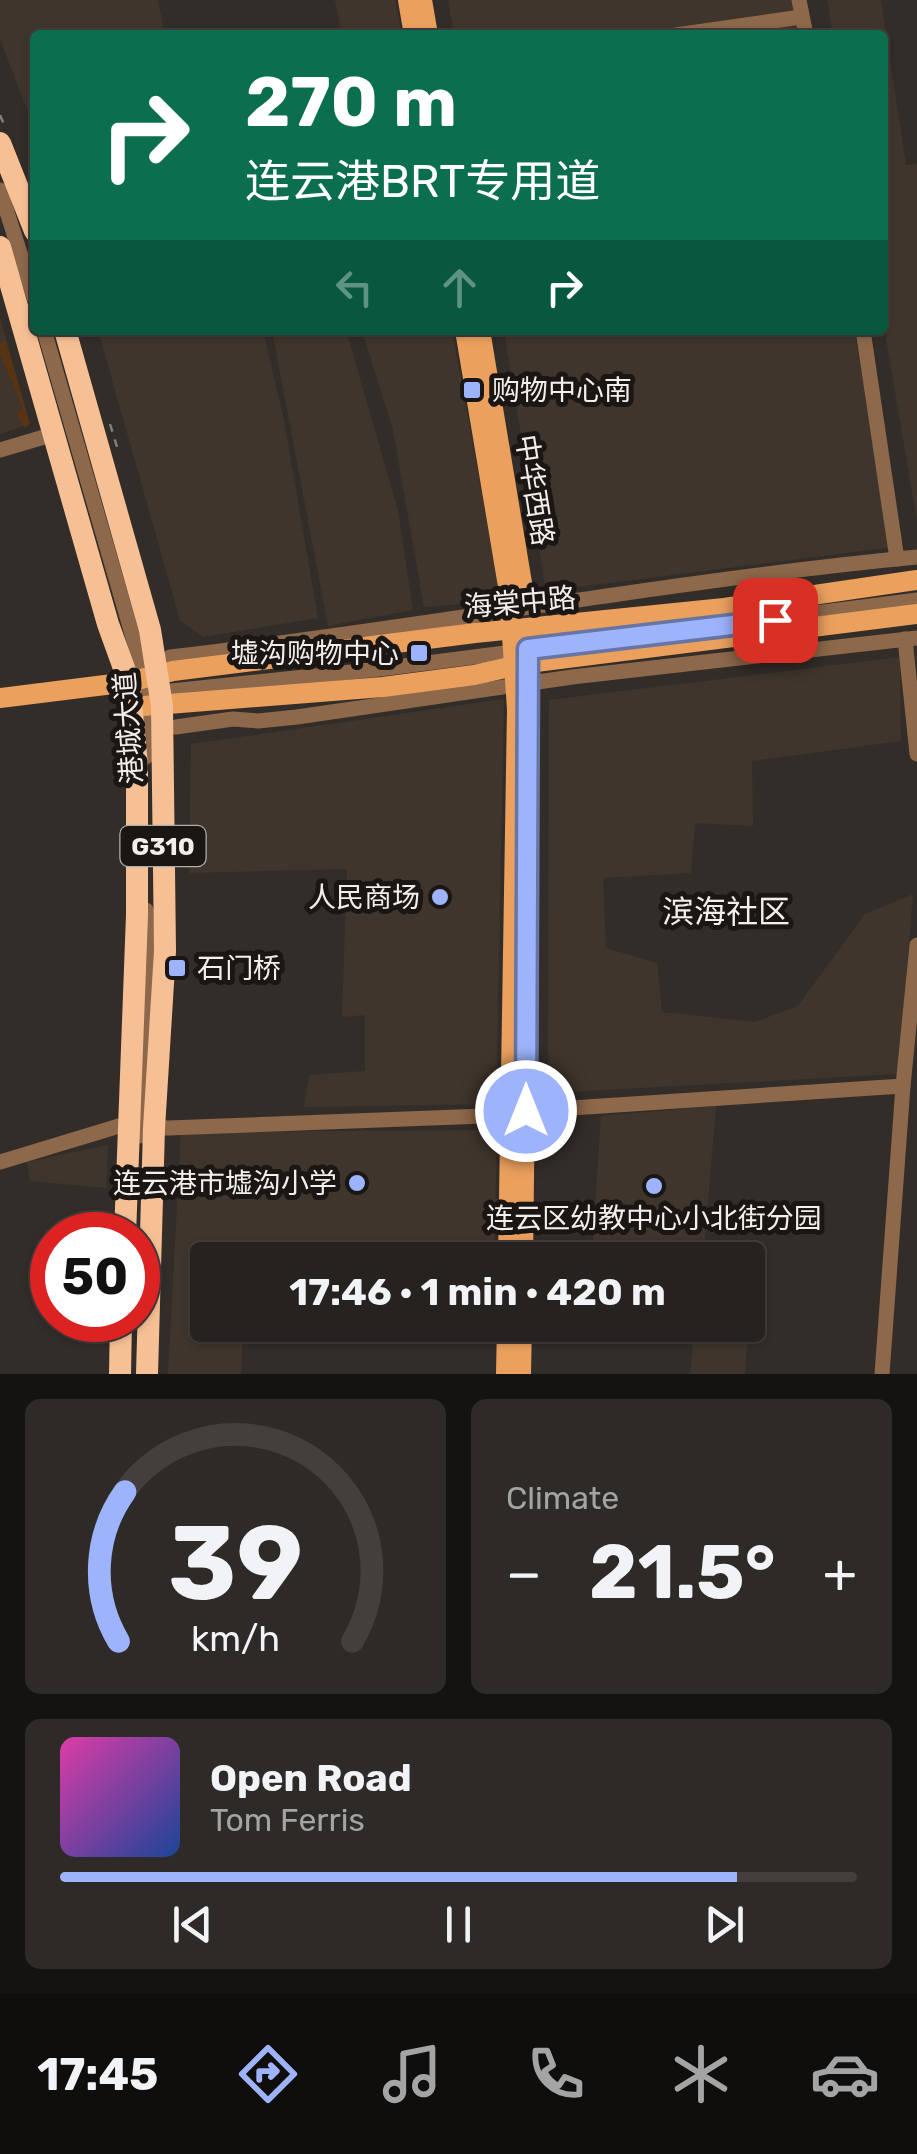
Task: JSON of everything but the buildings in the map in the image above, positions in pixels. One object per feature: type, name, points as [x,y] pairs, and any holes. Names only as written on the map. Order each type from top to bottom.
[{"type":"highway","points":[[0,142],[30,219]]},
{"type":"highway","name":"港城大道","points":[[0,247],[108,624],[149,689]]},
{"type":"highway","name":"港城大道","points":[[66,335],[150,630],[149,689],[137,766],[147,1374]]},
{"type":"highway","name":"港城大道","points":[[129,1212],[142,1127]]},
{"type":"highway","points":[[120,1342],[120,1374]]},
{"type":"main road","points":[[408,0],[413,30]]},
{"type":"main road","points":[[422,0],[427,30]]},
{"type":"main road","points":[[466,335],[521,647]]},
{"type":"main road","name":"中华西路","points":[[481,335],[521,647],[518,1113],[522,1242]]},
{"type":"main road","name":"海棠中路","points":[[149,689],[383,688],[521,647],[724,608],[917,580]]},
{"type":"main road","name":"海棠中路","points":[[149,689],[521,647],[917,614]]},
{"type":"main road","points":[[0,698],[149,689]]},
{"type":"main road","points":[[509,1242],[518,1113]]},
{"type":"main road","points":[[506,1374],[507,1342]]},
{"type":"main road","points":[[520,1374],[521,1342]]},
{"type":"street","points":[[799,0],[805,30]]},
{"type":"street","points":[[711,30],[801,17]]},
{"type":"street","points":[[0,190],[30,284]]},
{"type":"street","points":[[45,335],[149,689]]},
{"type":"street","points":[[863,335],[896,558]]},
{"type":"street","points":[[0,450],[44,437]]},
{"type":"street","points":[[176,726],[297,717],[521,647],[917,556]]},
{"type":"street","points":[[521,647],[744,624],[917,600]]},
{"type":"street","points":[[521,647],[911,638],[917,754]]},
{"type":"street","points":[[882,1374],[917,945]]},
{"type":"street","points":[[0,1162],[119,1126],[518,1113],[903,1086]]},
{"type":"street","points":[[136,1212],[142,1127]]},
{"type":"street","points":[[130,1342],[130,1374]]},
{"type":"shaded area","points":[[0,0],[158,0],[164,30],[30,30],[30,117],[0,39]]},
{"type":"shaded area","points":[[335,0],[395,0],[401,30],[325,30],[340,27]]},
{"type":"shaded area","points":[[448,0],[791,0],[797,30],[702,30],[701,26],[670,30],[453,30]]},
{"type":"shaded area","points":[[827,0],[881,0],[886,30],[832,30]]},
{"type":"shaded area","points":[[888,46],[906,165],[917,164],[917,521],[885,335]]},
{"type":"shaded area","points":[[0,317],[30,424],[0,434]]},
{"type":"shaded area","points":[[99,335],[264,335],[284,421],[318,618],[203,637],[180,620]]},
{"type":"shaded area","points":[[273,335],[347,335],[398,511],[413,610],[328,626]]},
{"type":"shaded area","points":[[364,335],[453,335],[501,601],[424,607],[393,430]]},
{"type":"shaded area","points":[[505,335],[855,335],[895,547],[546,591]]},
{"type":"shaded area","points":[[6,342],[30,424],[25,428],[16,414],[23,409],[0,353],[0,343]]},
{"type":"shaded area","points":[[900,657],[901,741],[752,761],[753,826],[695,823],[691,873],[603,878],[606,948],[657,963],[662,1012],[755,1022],[798,1006],[865,914],[913,894],[898,1074],[548,1093],[549,700]]},
{"type":"shaded area","points":[[504,699],[496,1104],[304,1107],[309,1075],[365,1071],[365,1015],[342,1017],[347,869],[189,873],[191,744]]},
{"type":"shaded area","points":[[716,1106],[705,1242],[593,1242],[601,1116]]},
{"type":"shaded area","points":[[497,1130],[494,1242],[190,1242],[190,1342],[242,1342],[241,1374],[168,1374],[181,1132]]},
{"type":"shaded area","points":[[108,1145],[106,1188],[30,1181],[27,1162]]},
{"type":"shaded area","points":[[693,1342],[747,1342],[745,1374],[690,1374]]},
{"type":"place","name":"购物中心南","points":[[472,390]]},
{"type":"place","name":"墟沟购物中心","points":[[419,653]]},
{"type":"place","name":"人民商场","points":[[440,897]]},
{"type":"place","name":"石门桥","points":[[177,968]]},
{"type":"place","name":"连云港市墟沟小学","points":[[357,1183]]},
{"type":"place","name":"连云区幼教中心小北街分园","points":[[654,1186]]},
{"type":"district","name":"滨海社区","points":[[726,912]]},
{"type":"route","points":[[526,1111],[528,649],[775,620]]}]
